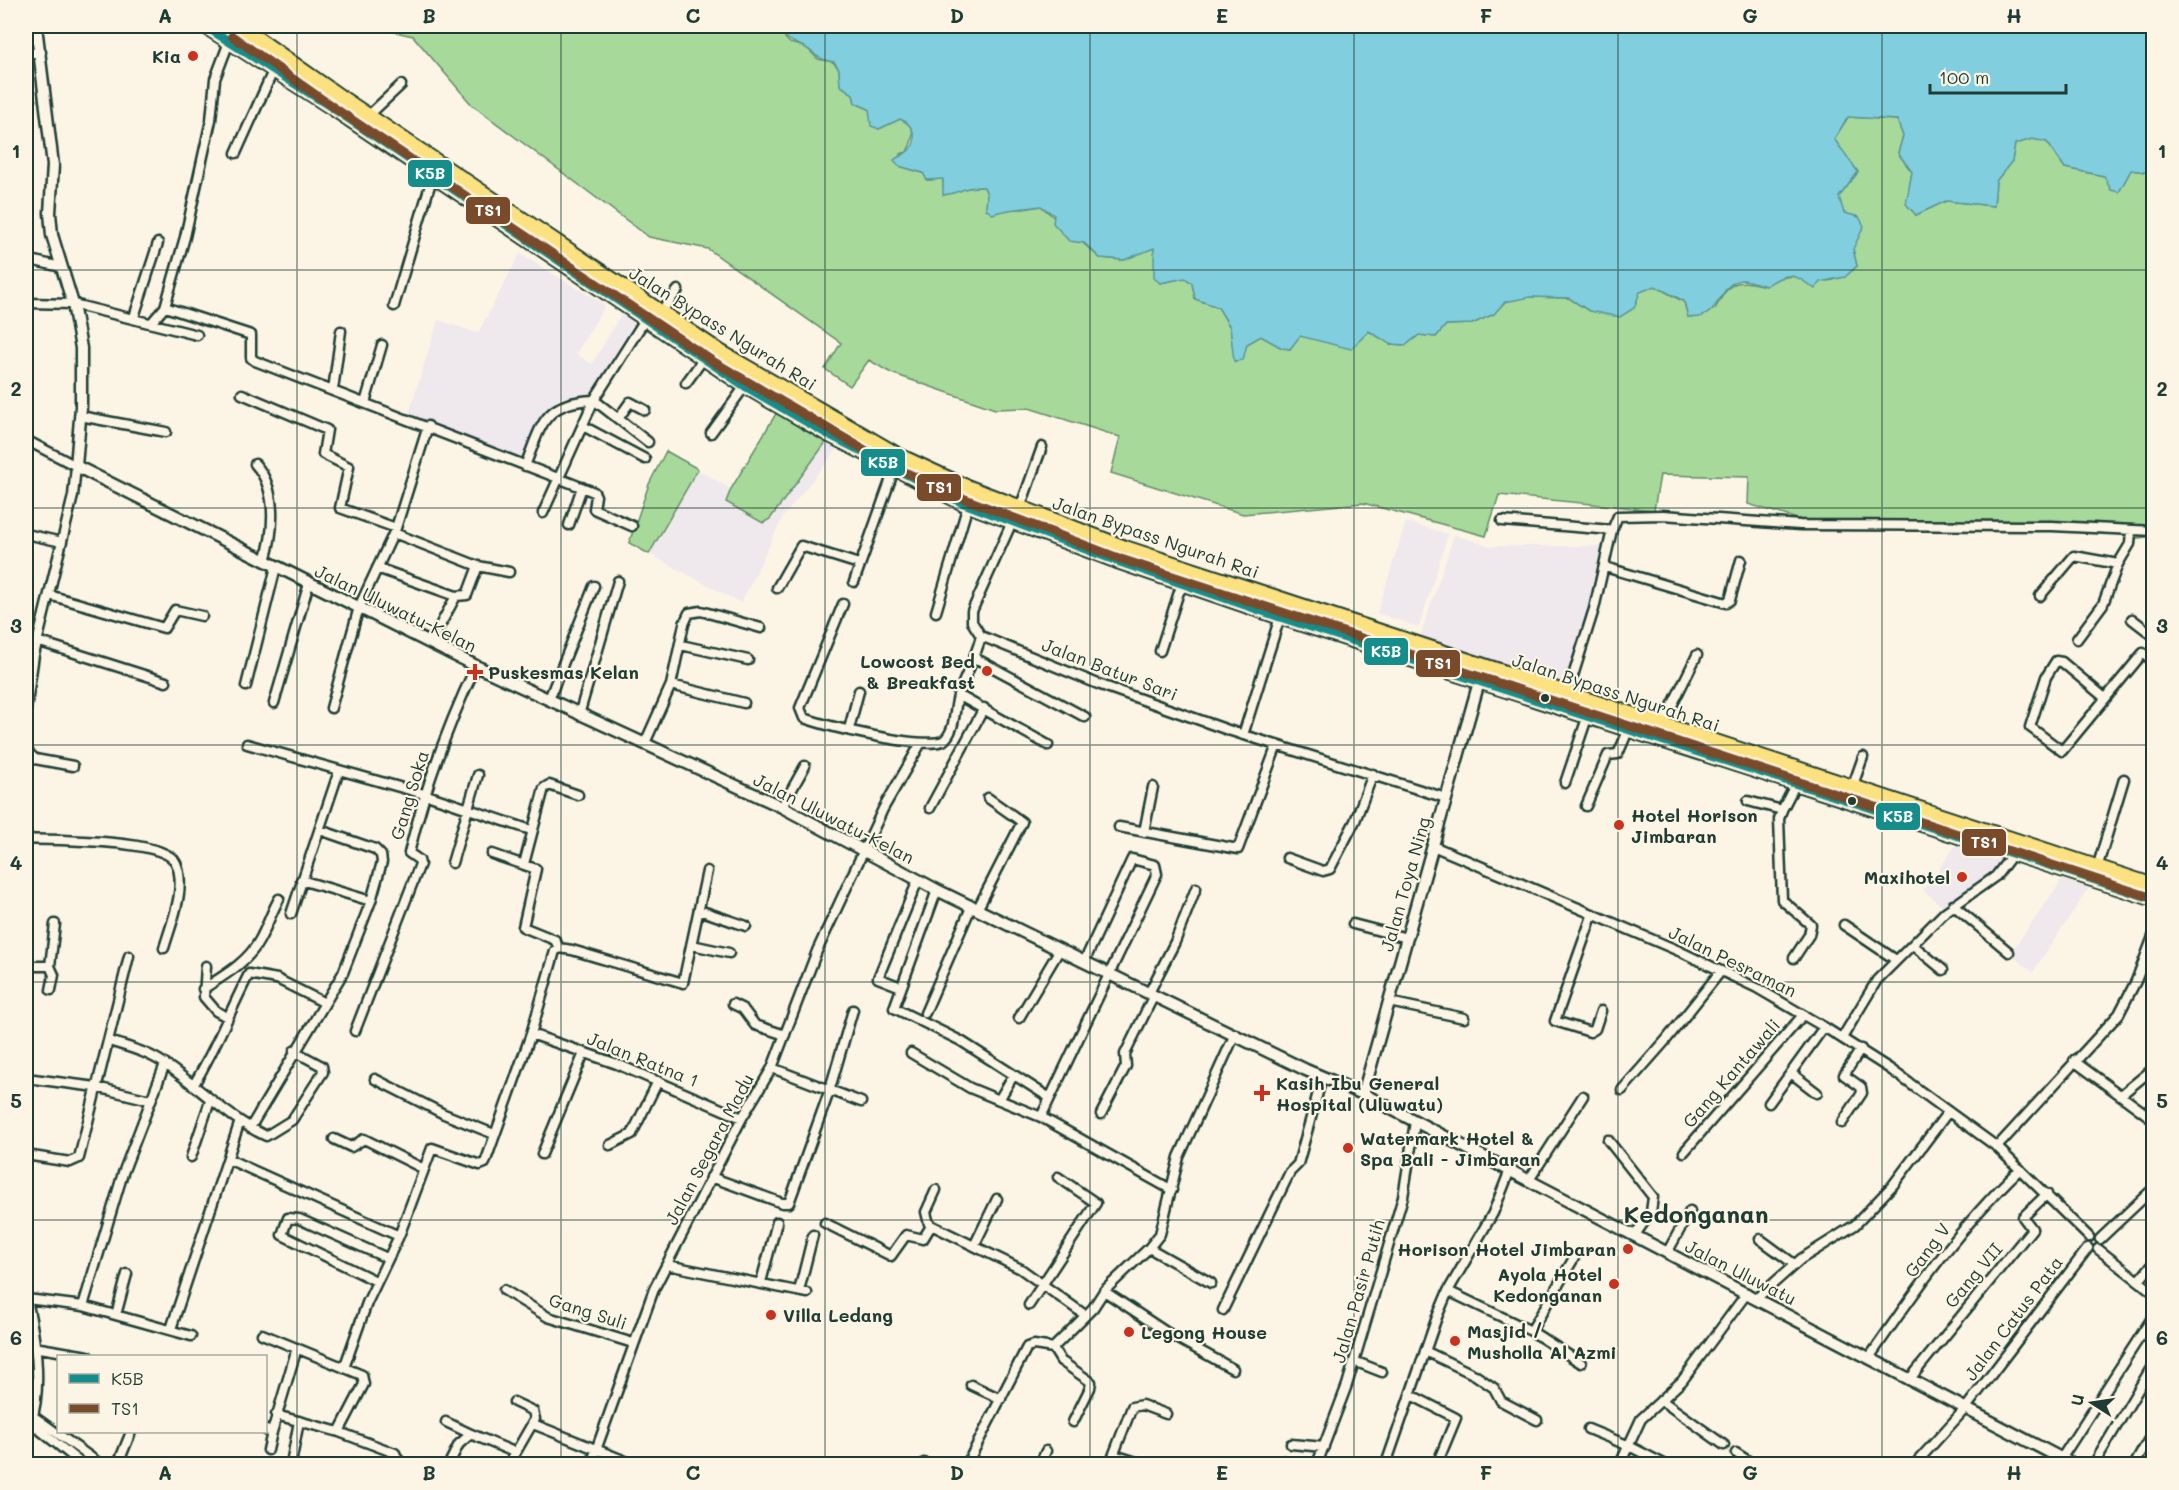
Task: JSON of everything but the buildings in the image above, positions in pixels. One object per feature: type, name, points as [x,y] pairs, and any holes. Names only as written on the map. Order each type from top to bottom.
[{"type":"highway","name":"Jalan Bypass Ngurah Rai","points":[[206,26],[273,71],[368,116],[720,352],[899,456],[1020,508],[1125,548],[1852,788],[1920,818]]},
{"type":"highway","name":"Jalan Bypass Ngurah Rai","points":[[239,26],[433,175],[744,386],[894,470],[968,505],[1280,617],[1587,718],[1796,783],[2154,886]]},
{"type":"highway","points":[[1479,682],[1484,668]]},
{"type":"highway","name":"Jalan Bypass Ngurah Rai","points":[[1949,828],[2012,855],[2154,899]]},
{"type":"street","points":[[26,710],[29,669],[38,641],[73,496],[80,416],[81,348],[74,304],[61,267],[51,224],[53,165],[41,52],[36,26]]},
{"type":"street","points":[[152,322],[165,307],[187,229],[205,147],[215,79],[229,42]]},
{"type":"street","points":[[26,54],[41,52]]},
{"type":"street","points":[[236,153],[273,71]]},
{"type":"street","points":[[368,116],[401,85]]},
{"type":"street","points":[[394,306],[433,175]]},
{"type":"street","points":[[134,317],[158,243]]},
{"type":"street","points":[[26,259],[61,267]]},
{"type":"street","points":[[661,312],[678,290]]},
{"type":"street","points":[[26,303],[74,304],[197,334]]},
{"type":"street","points":[[165,307],[250,335],[251,358],[255,361],[428,426],[596,493],[594,509],[632,525]]},
{"type":"street","points":[[543,513],[594,400],[646,318]]},
{"type":"street","points":[[333,390],[341,331]]},
{"type":"street","points":[[365,403],[381,345]]},
{"type":"street","points":[[686,383],[704,358]]},
{"type":"street","points":[[711,433],[744,386]]},
{"type":"street","points":[[242,394],[327,430],[323,454],[349,468],[340,508],[478,566],[509,572]]},
{"type":"street","points":[[525,466],[549,413],[565,405],[594,400],[648,442]]},
{"type":"street","points":[[618,419],[630,402],[645,410]]},
{"type":"street","points":[[80,416],[166,432]]},
{"type":"street","points":[[331,708],[359,607],[395,531],[428,426]]},
{"type":"street","points":[[584,426],[645,459]]},
{"type":"street","points":[[26,440],[76,466]]},
{"type":"street","points":[[1020,508],[1042,447]]},
{"type":"street","points":[[246,686],[270,564],[272,537],[271,506],[264,476],[255,464]]},
{"type":"street","name":"Jalan Uluwatu-Kelan","points":[[76,466],[476,666],[782,807],[938,890],[1363,1095]]},
{"type":"street","points":[[854,582],[894,470]]},
{"type":"street","points":[[569,525],[582,487]]},
{"type":"street","points":[[936,612],[968,505]]},
{"type":"street","points":[[1567,695],[1605,567],[1616,517],[1630,514],[1800,525],[2052,526],[2154,531]]},
{"type":"street","points":[[1502,521],[1612,530]]},
{"type":"street","points":[[843,604],[800,711],[804,718],[921,743],[940,742],[948,736],[958,695],[975,658],[981,636],[972,622],[972,611],[1012,522]]},
{"type":"street","points":[[2077,639],[2103,604],[2118,564],[2130,544],[2131,530]]},
{"type":"street","points":[[26,534],[62,542]]},
{"type":"street","points":[[777,588],[801,546],[859,564]]},
{"type":"street","points":[[2040,596],[2074,556],[2118,564]]},
{"type":"street","points":[[1605,567],[1726,603],[1730,600],[1741,560]]},
{"type":"street","points":[[377,568],[456,596],[467,595],[478,566]]},
{"type":"street","points":[[579,715],[602,644],[618,581]]},
{"type":"street","points":[[274,703],[309,583]]},
{"type":"street","points":[[1160,651],[1179,592],[1185,584]]},
{"type":"street","points":[[549,699],[594,586]]},
{"type":"street","points":[[49,595],[166,628],[175,610],[202,616]]},
{"type":"street","points":[[430,642],[456,596]]},
{"type":"street","points":[[645,743],[671,685],[686,618],[693,610],[761,628]]},
{"type":"street","points":[[1243,735],[1280,617]]},
{"type":"street","points":[[2132,619],[2154,636]]},
{"type":"street","name":"Jalan Batur Sari","points":[[981,636],[1098,684],[1228,730],[1446,798]]},
{"type":"street","points":[[38,641],[166,682]]},
{"type":"street","points":[[681,645],[748,660]]},
{"type":"street","points":[[2105,698],[2062,662],[2055,661],[2042,687],[2030,727],[2062,751],[2143,653],[2152,657]]},
{"type":"street","points":[[1662,726],[1697,655]]},
{"type":"street","points":[[975,658],[1085,717]]},
{"type":"street","name":"Gang Soka","points":[[355,1031],[420,864],[419,860],[409,853],[424,794],[451,720],[476,666]]},
{"type":"street","name":"Jalan Toya Ning","points":[[1363,1095],[1479,682]]},
{"type":"street","points":[[671,685],[744,703]]},
{"type":"street","points":[[849,729],[859,691]]},
{"type":"street","points":[[958,695],[1048,745]]},
{"type":"street","points":[[930,808],[984,708]]},
{"type":"street","points":[[1565,783],[1587,718]]},
{"type":"street","points":[[1586,806],[1608,755],[1619,754],[1628,731]]},
{"type":"street","points":[[865,852],[883,809],[921,743]]},
{"type":"street","points":[[247,744],[424,794],[531,830]]},
{"type":"street","points":[[1119,827],[1238,849],[1277,745]]},
{"type":"street","points":[[26,750],[35,759],[73,766]]},
{"type":"street","points":[[1852,788],[1863,757]]},
{"type":"street","points":[[782,807],[805,766]]},
{"type":"street","points":[[291,914],[339,771]]},
{"type":"street","points":[[1287,858],[1323,870],[1330,869],[1355,821],[1373,774]]},
{"type":"street","points":[[452,863],[478,775]]},
{"type":"street","points":[[2097,868],[2124,779]]},
{"type":"street","points":[[1794,958],[1809,935],[1811,925],[1782,900],[1779,819],[1796,783]]},
{"type":"street","points":[[524,864],[531,830],[546,786],[578,795]]},
{"type":"street","points":[[1144,832],[1153,787]]},
{"type":"street","points":[[925,1013],[975,907],[1022,824],[1021,820],[988,798]]},
{"type":"street","points":[[1748,801],[1782,810]]},
{"type":"street","points":[[250,1128],[348,961],[371,901],[381,855],[375,849],[320,830]]},
{"type":"street","points":[[26,839],[136,845],[169,855],[176,862],[179,875],[177,901],[164,948]]},
{"type":"street","name":"Jalan Pesraman","points":[[1433,846],[1721,971],[1861,1049],[1996,1147],[2089,1237]]},
{"type":"street","name":"Jalan Segara Madu","points":[[591,1464],[598,1450],[633,1343],[667,1265],[742,1118],[772,1068],[817,951],[865,852]]},
{"type":"street","points":[[492,854],[524,864],[536,871],[522,922],[523,927],[555,940],[559,948],[682,984],[686,981],[706,871]]},
{"type":"street","points":[[1842,1038],[1867,993],[1896,960],[1953,905],[1996,876],[2012,855]]},
{"type":"street","points":[[1041,1117],[1157,874],[1155,865],[1136,858],[1131,860],[1085,960]]},
{"type":"street","points":[[301,880],[371,901]]},
{"type":"street","points":[[901,987],[878,978],[918,880]]},
{"type":"street","points":[[1101,1114],[1126,1066],[1125,1054],[1197,888]]},
{"type":"street","points":[[938,890],[901,987],[895,1009],[961,1041],[1012,1076],[1050,1098]]},
{"type":"street","points":[[203,989],[248,957],[259,941],[269,915],[279,899]]},
{"type":"street","points":[[1953,905],[2009,952]]},
{"type":"street","points":[[699,910],[746,926]]},
{"type":"street","points":[[1592,916],[1555,1021],[1590,1032],[1595,1029],[1601,1011]]},
{"type":"street","points":[[51,990],[54,975],[50,966],[55,924]]},
{"type":"street","points":[[1353,924],[1407,938]]},
{"type":"street","points":[[1844,925],[1896,960]]},
{"type":"street","points":[[1996,1147],[2119,1014],[2136,981],[2154,934]]},
{"type":"street","points":[[692,945],[729,953]]},
{"type":"street","points":[[1913,945],[1943,970]]},
{"type":"street","points":[[345,1368],[376,1281],[399,1236],[432,1148],[483,1165],[531,1034],[554,954],[559,948]]},
{"type":"street","points":[[1020,1018],[1060,949]]},
{"type":"street","points":[[26,1155],[70,1162],[77,1160],[129,956]]},
{"type":"street","points":[[26,966],[50,966]]},
{"type":"street","points":[[206,966],[203,989],[207,1003],[227,1017]]},
{"type":"street","points":[[1622,1090],[1721,971]]},
{"type":"street","points":[[193,1086],[213,1053],[227,1017],[251,973],[277,980],[325,1003]]},
{"type":"street","points":[[1389,1002],[1464,1018]]},
{"type":"street","points":[[733,1004],[743,1009],[755,1025],[785,1035]]},
{"type":"street","points":[[711,1177],[787,1204],[829,1092],[853,1010]]},
{"type":"street","name":"Gang Kantawali","points":[[1684,1152],[1803,1015]]},
{"type":"street","points":[[1769,1103],[1824,1027]]},
{"type":"street","name":"Jalan Ratna 1","points":[[531,1034],[658,1081],[742,1118]]},
{"type":"street","points":[[1053,1348],[1085,1315],[1104,1291],[1149,1248],[1163,1226],[1183,1149],[1235,1034]]},
{"type":"street","points":[[109,1041],[139,1051],[165,1064],[210,1101],[250,1128],[268,1136],[284,1127],[296,1115],[322,1073],[322,1066],[294,1051]]},
{"type":"street","points":[[1842,1123],[1863,1093],[1861,1087],[1844,1075],[1861,1049]]},
{"type":"street","points":[[542,1154],[584,1053]]},
{"type":"street","points":[[911,1053],[970,1088],[1041,1117],[1172,1190]]},
{"type":"street","points":[[2074,1061],[2154,1120]]},
{"type":"street","points":[[83,1306],[123,1173],[165,1064]]},
{"type":"street","points":[[772,1068],[829,1092],[861,1102]]},
{"type":"street","points":[[2121,1095],[2154,1068]]},
{"type":"street","points":[[1791,1072],[1817,1092]]},
{"type":"street","points":[[999,1100],[1012,1076]]},
{"type":"street","points":[[1223,1310],[1290,1172],[1298,1164],[1322,1077]]},
{"type":"street","points":[[26,1078],[96,1087],[150,1100]]},
{"type":"street","points":[[375,1079],[444,1114],[494,1134]]},
{"type":"street","points":[[610,1145],[632,1134],[658,1081]]},
{"type":"street","name":"Jalan Uluwatu","points":[[1363,1095],[2072,1464]]},
{"type":"street","points":[[1529,1180],[1583,1096]]},
{"type":"street","points":[[191,1157],[210,1101]]},
{"type":"street","points":[[1620,1464],[1641,1419],[1682,1381],[1752,1296],[1794,1264],[1855,1225],[1893,1185],[1948,1112]]},
{"type":"street","points":[[171,1329],[240,1121]]},
{"type":"street","name":"Jalan Pasir Putih","points":[[1317,1464],[1354,1361],[1403,1197],[1415,1122]]},
{"type":"street","points":[[334,1139],[352,1147],[364,1139],[424,1169]]},
{"type":"street","points":[[1608,1140],[1653,1197],[1651,1212],[1635,1235]]},
{"type":"street","points":[[228,1159],[399,1236]]},
{"type":"street","name":"Gang V","points":[[1869,1358],[1955,1238],[1985,1203],[2020,1169]]},
{"type":"street","points":[[1386,1464],[1448,1291],[1484,1230],[1510,1170]]},
{"type":"street","points":[[1029,1305],[1096,1203],[1058,1177]]},
{"type":"street","points":[[2098,1249],[2100,1239],[2154,1188]]},
{"type":"street","points":[[936,1190],[925,1215],[931,1226],[1043,1283],[1085,1315]]},
{"type":"street","name":"Gang VII","points":[[1909,1380],[2032,1229],[2023,1217],[2047,1194]]},
{"type":"street","points":[[974,1246],[997,1199]]},
{"type":"street","points":[[1667,1253],[1690,1211]]},
{"type":"street","points":[[376,1281],[282,1235],[288,1218],[299,1219],[387,1258]]},
{"type":"street","points":[[761,1282],[777,1222]]},
{"type":"street","points":[[825,1223],[891,1256],[906,1235],[923,1239],[931,1226]]},
{"type":"street","points":[[667,1265],[702,1274],[761,1282],[803,1292],[813,1235]]},
{"type":"street","points":[[2100,1239],[2093,1235],[2089,1237],[2086,1242],[2088,1248],[2098,1249],[2154,1293]]},
{"type":"street","points":[[1760,1239],[1794,1264]]},
{"type":"street","points":[[1149,1248],[1211,1282]]},
{"type":"street","name":"Jalan Catus Pata","points":[[1915,1464],[1965,1409],[2088,1248]]},
{"type":"street","points":[[1530,1331],[1574,1258]]},
{"type":"street","points":[[2139,1281],[2154,1262]]},
{"type":"street","points":[[116,1315],[127,1275]]},
{"type":"street","name":"Gang Suli","points":[[504,1290],[548,1317],[633,1343]]},
{"type":"street","points":[[1104,1291],[1166,1332],[1233,1369]]},
{"type":"street","points":[[1448,1291],[1530,1331],[1581,1363]]},
{"type":"street","points":[[30,1420],[34,1347],[26,1297],[83,1306],[191,1336]]},
{"type":"street","points":[[2061,1459],[2154,1315]]},
{"type":"street","points":[[262,1334],[362,1375],[364,1379],[339,1432]]},
{"type":"street","points":[[967,1464],[1027,1347],[1034,1345],[1053,1348],[1061,1361],[1091,1382],[1073,1422]]},
{"type":"street","points":[[34,1347],[82,1355]]},
{"type":"street","points":[[268,1450],[268,1431],[276,1415],[297,1348]]},
{"type":"street","points":[[1425,1351],[1475,1375],[1494,1388],[1501,1401],[1537,1420]]},
{"type":"street","points":[[1354,1361],[1382,1372]]},
{"type":"street","points":[[2094,1464],[2154,1363]]},
{"type":"street","points":[[971,1385],[1002,1399]]},
{"type":"street","points":[[1411,1395],[1456,1418],[1441,1464]]},
{"type":"street","points":[[1661,1400],[1724,1445]]},
{"type":"street","points":[[509,1464],[514,1452],[533,1424],[533,1411],[514,1402]]},
{"type":"street","points":[[1110,1464],[1132,1407],[1142,1405],[1167,1414]]},
{"type":"street","points":[[276,1415],[339,1432],[395,1453],[398,1459],[396,1464]]},
{"type":"street","points":[[30,1420],[82,1464]]},
{"type":"street","points":[[30,1420],[100,1464]]},
{"type":"street","points":[[291,1464],[299,1421]]},
{"type":"street","points":[[446,1422],[514,1452]]},
{"type":"street","points":[[533,1424],[633,1464]]},
{"type":"street","points":[[1588,1430],[1627,1445],[1664,1464]]},
{"type":"street","points":[[2135,1464],[2154,1430]]},
{"type":"street","points":[[118,1464],[130,1433]]},
{"type":"street","points":[[449,1464],[459,1444],[471,1434]]},
{"type":"street","points":[[1291,1444],[1324,1447]]},
{"type":"street","points":[[1040,1464],[1046,1451]]},
{"type":"street","points":[[1736,1453],[1753,1464]]},
{"type":"street","points":[[1114,1455],[1143,1464]]},
{"type":"shaded area","points":[[520,254],[605,305],[576,354],[592,364],[622,313],[634,322],[591,394],[560,398],[543,412],[523,461],[409,413],[438,320],[478,333]]},
{"type":"shaded area","points":[[777,412],[841,444],[783,517],[741,603],[629,543],[649,484],[666,451],[731,489]]},
{"type":"shaded area","points":[[1406,522],[1448,534],[1419,627],[1377,613]]},
{"type":"shaded area","points":[[1454,535],[1490,546],[1604,546],[1595,585],[1598,586],[1565,686],[1420,637]]},
{"type":"shaded area","name":"Maxihotel","points":[[1957,844],[2005,859],[1999,871],[1944,908],[1923,890]]},
{"type":"shaded area","points":[[2062,880],[2089,888],[2033,972],[2010,954]]},
{"type":"green space","points":[[369,26],[782,26],[785,38],[790,43],[806,47],[818,59],[833,62],[839,69],[840,85],[853,94],[855,103],[869,109],[879,129],[900,119],[910,125],[913,133],[911,142],[907,152],[900,154],[899,166],[923,173],[927,180],[943,179],[944,195],[984,187],[987,194],[986,209],[1024,209],[1041,206],[1100,258],[1124,260],[1154,247],[1160,283],[1185,278],[1192,283],[1195,299],[1218,307],[1230,327],[1235,361],[1247,344],[1261,336],[1282,348],[1290,349],[1300,335],[1351,348],[1369,331],[1390,344],[1406,345],[1419,335],[1436,337],[1446,325],[1472,324],[1494,314],[1505,301],[1530,297],[1569,298],[1589,311],[1634,308],[1639,292],[1655,286],[1684,302],[1688,317],[1715,309],[1729,287],[1740,282],[1765,286],[1790,276],[1823,281],[1833,280],[1845,276],[1857,266],[1853,249],[1859,217],[1843,213],[1839,197],[1858,172],[1834,139],[1848,117],[1897,120],[1903,136],[1898,153],[1912,172],[1907,204],[1916,215],[1946,201],[1994,206],[1996,181],[2012,161],[2015,144],[2032,139],[2047,142],[2065,168],[2104,176],[2119,192],[2131,170],[2153,173],[2153,536],[2132,539],[2095,524],[1811,523],[1748,504],[1749,477],[1660,475],[1654,510],[1499,495],[1486,536],[1363,503],[1243,514],[1111,473],[1120,437],[1029,408],[995,409],[891,373],[869,360],[850,386],[825,369],[841,343],[708,249],[649,237],[472,105],[413,36]]},
{"type":"green space","points":[[777,412],[829,438],[770,519],[763,523],[726,502],[731,489]]},
{"type":"green space","points":[[666,451],[698,469],[649,554],[629,543],[649,484]]},
{"type":"water","points":[[782,26],[2153,26],[2153,173],[2131,170],[2119,192],[2111,190],[2104,176],[2065,168],[2047,142],[2032,139],[2015,144],[2012,161],[1996,181],[1994,206],[1946,201],[1916,215],[1906,204],[1912,172],[1898,153],[1903,136],[1897,120],[1848,117],[1834,139],[1858,172],[1839,197],[1844,213],[1859,217],[1864,226],[1853,249],[1857,266],[1845,277],[1820,282],[1815,289],[1791,276],[1780,278],[1766,286],[1742,280],[1728,287],[1713,308],[1707,314],[1699,317],[1688,317],[1684,301],[1655,286],[1640,292],[1634,308],[1620,317],[1589,311],[1569,298],[1530,297],[1505,302],[1494,314],[1472,324],[1446,325],[1436,337],[1419,335],[1406,345],[1390,344],[1369,331],[1351,349],[1300,336],[1290,349],[1282,348],[1261,336],[1247,344],[1243,360],[1234,361],[1230,327],[1218,307],[1195,299],[1192,283],[1185,278],[1160,283],[1154,278],[1154,248],[1124,260],[1100,258],[1084,243],[1069,241],[1053,223],[1054,215],[1041,206],[992,214],[986,209],[987,194],[984,187],[943,195],[943,179],[927,180],[923,173],[899,166],[894,160],[911,148],[914,134],[909,125],[900,119],[879,129],[871,126],[869,109],[855,103],[853,94],[840,85],[839,69],[834,62],[819,57],[789,40]]},
{"type":"transit line","name":"K5B","points":[[205,26],[333,108],[745,386],[826,433],[961,502],[1120,562],[1280,617],[2154,899]]},
{"type":"transit line","name":"TS1","points":[[232,36],[333,107],[714,362],[894,467],[960,497],[1121,559],[2150,897]]},
{"type":"place","name":"Kia","points":[[193,56]]},
{"type":"place","name":"Lowcost Bed & Breakfast","points":[[987,671]]},
{"type":"place","name":"Puskesmas Kelan","points":[[475,672]]},
{"type":"place","name":"Hotel Horison Jimbaran","points":[[1619,825]]},
{"type":"place","name":"Maxihotel","points":[[1962,877]]},
{"type":"place","name":"Kasih Ibu General Hospital (Uluwatu)","points":[[1262,1093]]},
{"type":"place","name":"Watermark Hotel & Spa Bali - Jimbaran","points":[[1348,1148]]},
{"type":"place","name":"Horison Hotel Jimbaran","points":[[1628,1249]]},
{"type":"place","name":"Ayola Hotel Kedonganan","points":[[1614,1284]]},
{"type":"place","name":"Villa Ledang","points":[[771,1315]]},
{"type":"place","name":"Legong House","points":[[1129,1332]]},
{"type":"place","name":"Masjid / Musholla Al Azmi","points":[[1455,1341]]},
{"type":"district","name":"Kedonganan","points":[[1696,1213]]}]
